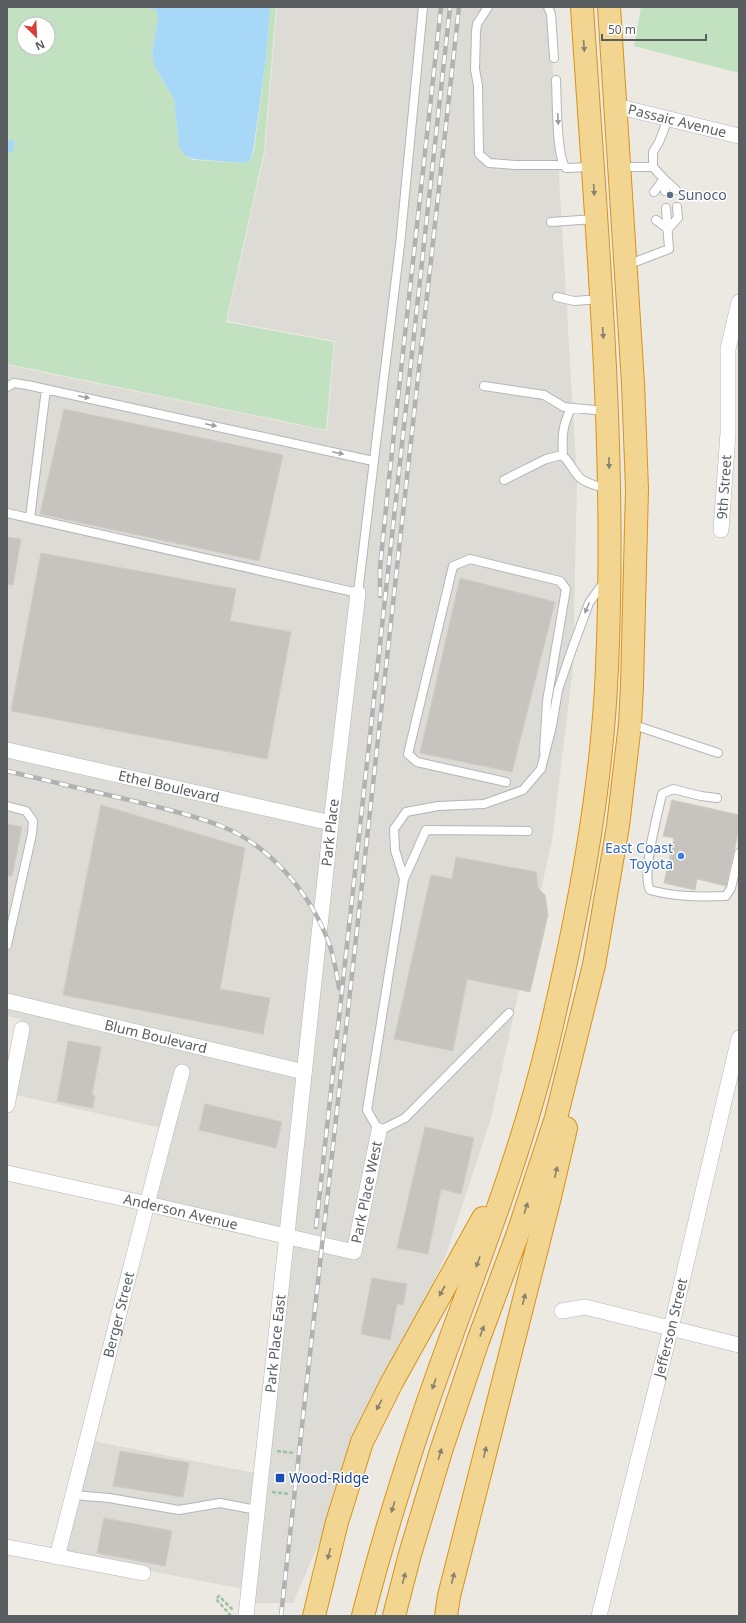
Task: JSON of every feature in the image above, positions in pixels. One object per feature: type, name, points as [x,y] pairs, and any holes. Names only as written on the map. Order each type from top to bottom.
[{"type":"highway","points":[[363,1616],[380,1549],[425,1410],[515,1159],[547,1046],[579,894],[592,821],[602,743],[607,670],[610,490],[608,411],[582,7]]},
{"type":"highway","points":[[446,1616],[449,1596],[548,1205],[570,1112],[618,826],[630,724],[637,489],[634,383],[609,7]]},
{"type":"highway","points":[[394,1616],[410,1554],[442,1448],[478,1341],[518,1236],[556,1118],[594,965]]},
{"type":"highway","points":[[314,1616],[336,1522],[362,1442],[391,1384],[515,1159]]},
{"type":"street","name":"Passaic Avenue","points":[[616,106],[739,136]]},
{"type":"street","name":"9th Street","points":[[721,530],[733,434],[728,349],[739,302]]},
{"type":"street","name":"Park Place","points":[[304,1072],[358,593]]},
{"type":"street","name":"Ethel Boulevard","points":[[7,750],[331,824]]},
{"type":"street","name":"Blum Boulevard","points":[[7,1001],[304,1072]]},
{"type":"street","points":[[7,1105],[22,1029]]},
{"type":"street","name":"Jefferson Street","points":[[599,1616],[671,1328],[739,1038]]},
{"type":"street","name":"Berger Street","points":[[57,1557],[148,1204],[166,1126],[182,1072]]},
{"type":"street","name":"Park Place East","points":[[241,1615],[257,1510],[304,1072]]},
{"type":"street","name":"Park Place West","points":[[354,1252],[379,1131]]},
{"type":"street","name":"Anderson Avenue","points":[[7,1173],[354,1252]]},
{"type":"street","points":[[562,1312],[585,1307],[739,1345]]},
{"type":"street","points":[[7,1547],[143,1573]]},
{"type":"lane","points":[[7,513],[358,593],[400,245],[423,7]]},
{"type":"lane","points":[[488,7],[477,24],[476,32],[475,69],[478,86],[478,154],[489,163],[516,165],[562,165],[566,168],[592,167]]},
{"type":"lane","points":[[548,7],[551,14],[554,58]]},
{"type":"lane","points":[[556,80],[562,165]]},
{"type":"lane","points":[[668,119],[659,142],[653,152],[653,167],[676,190]]},
{"type":"lane","points":[[620,167],[653,167]]},
{"type":"lane","points":[[664,179],[665,191]]},
{"type":"lane","points":[[654,192],[664,179]]},
{"type":"lane","points":[[668,229],[678,218],[678,207]]},
{"type":"lane","points":[[626,266],[669,249],[666,208]]},
{"type":"lane","points":[[551,222],[596,219]]},
{"type":"lane","points":[[656,220],[668,229]]},
{"type":"lane","points":[[557,297],[574,301],[601,299]]},
{"type":"lane","points":[[7,387],[14,383],[46,389],[373,461]]},
{"type":"lane","points":[[484,386],[544,395],[564,407],[571,409],[608,411]]},
{"type":"lane","points":[[30,518],[46,389]]},
{"type":"lane","points":[[571,409],[564,420],[562,429],[563,456],[580,478],[588,483],[610,490]]},
{"type":"lane","points":[[504,480],[546,459],[556,456],[563,456]]},
{"type":"lane","points":[[404,879],[394,850],[394,829],[406,812],[438,806],[484,804],[523,790],[541,770],[544,751],[547,701],[566,589],[560,581],[470,559],[453,566],[408,754],[417,762],[506,782]]},
{"type":"lane","points":[[544,751],[552,726],[558,690],[588,603],[609,576]]},
{"type":"lane","points":[[630,724],[718,753]]},
{"type":"lane","points":[[717,798],[700,796],[673,789],[662,794],[648,864],[647,886],[650,890],[663,894],[696,897],[726,896],[731,888],[739,853]]},
{"type":"lane","points":[[7,806],[26,811],[33,821],[32,834],[7,945]]},
{"type":"lane","points":[[509,1013],[405,1118],[379,1131],[367,1110],[404,879],[426,830],[528,831]]},
{"type":"lane","points":[[73,1495],[109,1498],[179,1510],[220,1503],[257,1510]]},
{"type":"path","points":[[273,1451],[294,1453]]},
{"type":"path","points":[[268,1492],[290,1494]]},
{"type":"path","points":[[231,1616],[216,1599],[219,1596],[241,1615]]},
{"type":"shaded area","points":[[277,7],[549,7],[577,480],[573,668],[552,840],[491,1118],[447,1252],[293,1603],[248,1603],[249,1590],[61,1554],[88,1440],[260,1474],[288,1240],[147,1206],[166,1129],[7,1093],[20,1019],[7,1016],[7,365],[327,431],[335,341],[227,321],[265,152]]},
{"type":"green space","points":[[7,7],[144,7],[156,10],[158,17],[152,54],[155,67],[174,99],[179,146],[184,155],[193,160],[244,163],[250,161],[254,151],[266,59],[270,7],[276,7],[264,152],[226,322],[334,342],[326,430],[7,364],[7,152],[13,152],[15,142],[7,140]]},
{"type":"green space","points":[[641,7],[739,7],[739,73],[634,46]]},
{"type":"water","points":[[145,7],[270,7],[266,59],[253,151],[250,161],[244,163],[193,159],[184,155],[179,146],[174,99],[155,67],[152,54],[158,17],[156,10]]},
{"type":"water","points":[[7,140],[15,141],[13,152],[7,152]]},
{"type":"building","points":[[64,409],[283,455],[259,561],[40,514]]},
{"type":"building","points":[[7,537],[21,539],[13,585],[7,584]]},
{"type":"building","points":[[41,553],[236,589],[230,621],[291,632],[267,759],[11,711]]},
{"type":"building","points":[[460,578],[555,602],[512,772],[420,753]]},
{"type":"building","points":[[672,800],[739,815],[739,829],[726,886],[697,879],[695,890],[664,883],[674,838],[663,836]]},
{"type":"building","points":[[101,805],[245,848],[220,989],[270,998],[263,1034],[63,995]]},
{"type":"building","points":[[7,824],[22,827],[12,876],[7,876]]},
{"type":"building","points":[[456,857],[536,872],[538,888],[545,895],[548,915],[530,992],[467,979],[453,1051],[394,1039],[431,875],[452,879]]},
{"type":"building","points":[[68,1041],[101,1047],[92,1095],[95,1096],[93,1108],[57,1101]]},
{"type":"building","points":[[205,1104],[282,1122],[276,1148],[199,1130]]},
{"type":"building","points":[[425,1127],[474,1138],[461,1194],[441,1189],[428,1254],[397,1248]]},
{"type":"building","points":[[372,1278],[407,1284],[403,1305],[397,1304],[390,1340],[361,1334]]},
{"type":"building","points":[[120,1451],[189,1463],[183,1497],[113,1486]]},
{"type":"building","points":[[104,1518],[172,1531],[165,1566],[97,1553]]},
{"type":"railway","points":[[380,596],[380,568],[388,488],[441,7]]},
{"type":"railway","points":[[316,1227],[450,7]]},
{"type":"railway","points":[[281,1616],[459,7]]},
{"type":"railway","points":[[7,771],[186,814],[239,834],[271,857],[298,887],[309,903],[319,920],[329,944],[339,988]]},
{"type":"place","name":"Sunoco","points":[[670,195]]},
{"type":"place","name":"East Coast Toyota","points":[[681,856]]},
{"type":"place","name":"Wood-Ridge","points":[[280,1478]]}]
